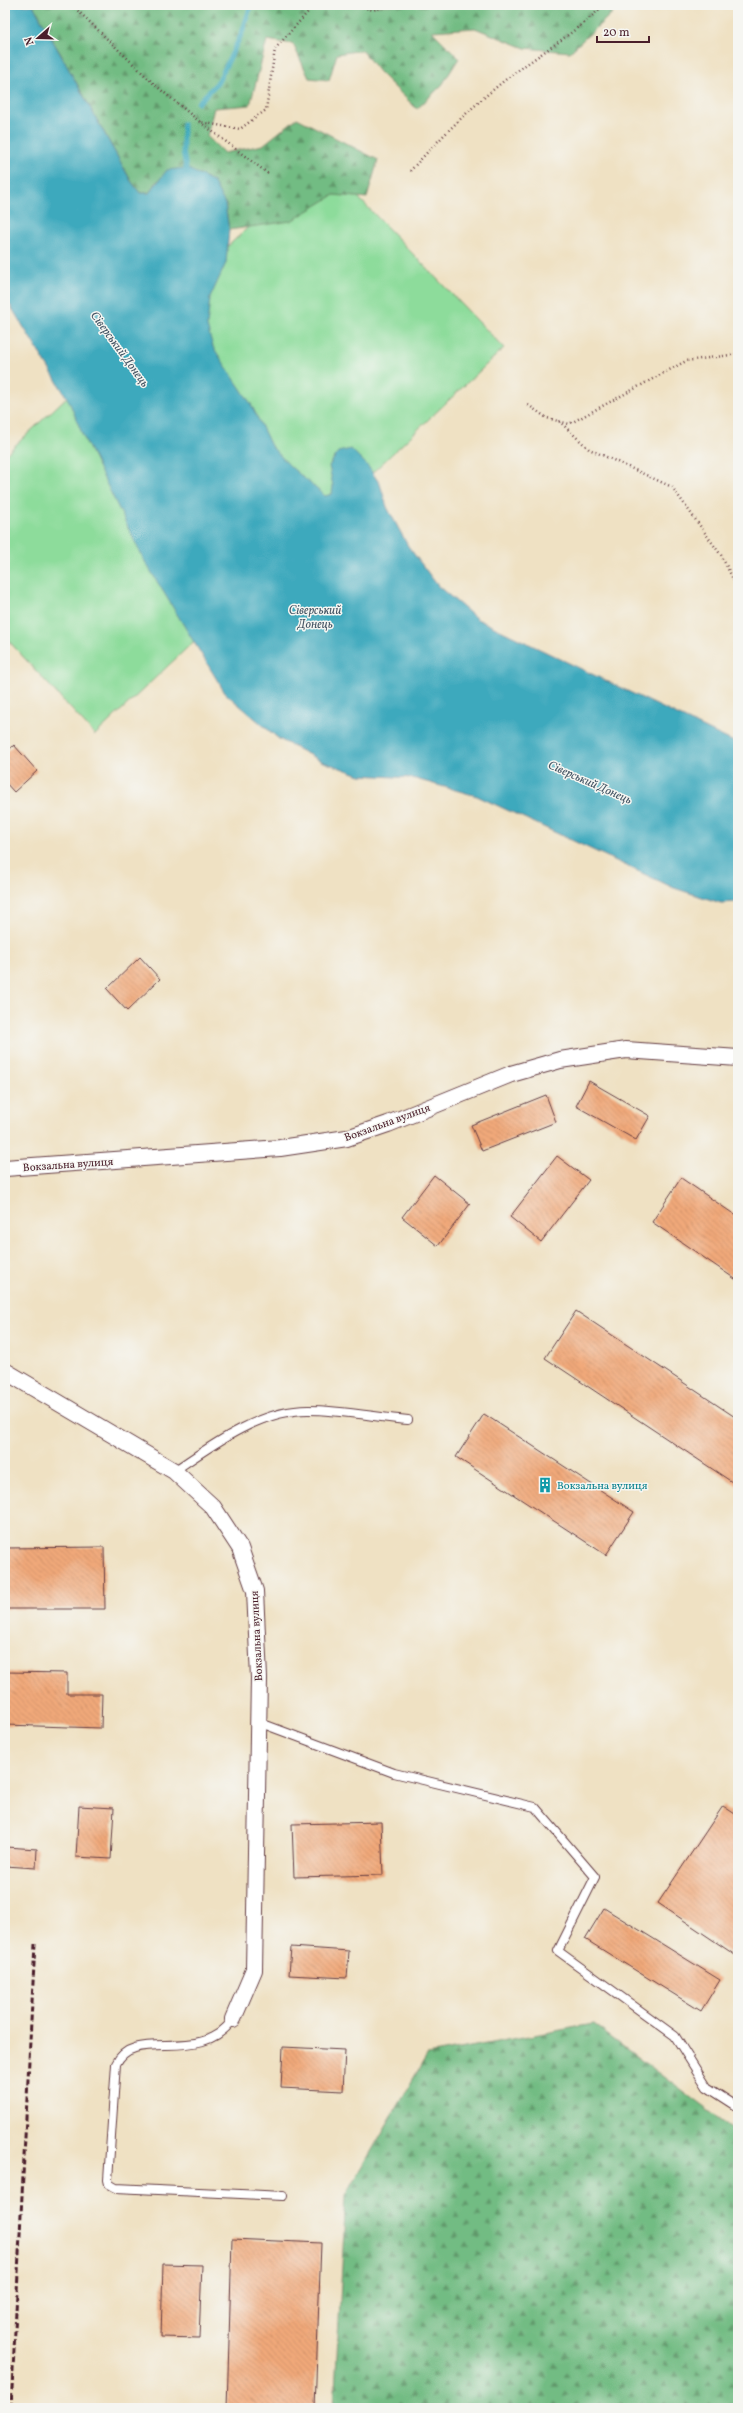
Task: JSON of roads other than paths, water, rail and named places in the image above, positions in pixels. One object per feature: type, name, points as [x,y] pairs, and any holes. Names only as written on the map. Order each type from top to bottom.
[{"type":"street","name":"Вокзальна вулиця","points":[[5,1168],[280,1148],[347,1138],[388,1124],[511,1074],[568,1059],[626,1050],[738,1058]]},
{"type":"street","name":"Вокзальна вулиця","points":[[5,1371],[174,1471],[216,1513],[240,1548],[255,1591],[259,1678],[254,1970],[233,2019]]},
{"type":"lane","points":[[174,1471],[228,1435],[275,1415],[307,1410],[408,1420]]},
{"type":"lane","points":[[258,1722],[394,1773],[535,1807],[595,1877],[558,1951],[675,2036],[707,2086],[738,2107]]},
{"type":"lane","points":[[233,2019],[227,2028],[208,2041],[136,2047],[120,2056],[116,2064],[108,2180],[110,2184],[116,2188],[283,2196]]},
{"type":"water","name":"Сіверський Донець","points":[[5,5],[33,5],[131,181],[140,193],[149,193],[167,170],[186,168],[213,181],[225,204],[229,230],[226,263],[210,298],[207,326],[213,347],[251,404],[271,446],[291,467],[325,496],[332,494],[333,486],[329,466],[338,452],[351,449],[367,465],[380,484],[387,507],[408,546],[438,586],[477,619],[738,744],[738,902],[721,903],[674,888],[477,796],[412,778],[360,775],[321,761],[279,739],[225,693],[144,560],[83,436],[69,401],[5,297]]},
{"type":"waterway","points":[[198,103],[218,82],[242,33],[251,5]]},
{"type":"waterway","points":[[183,124],[183,151],[186,168]]},
{"type":"railway","points":[[11,2408],[35,1944]]},
{"type":"place","name":"Вокзальна вулиця","points":[[545,1485]]}]
